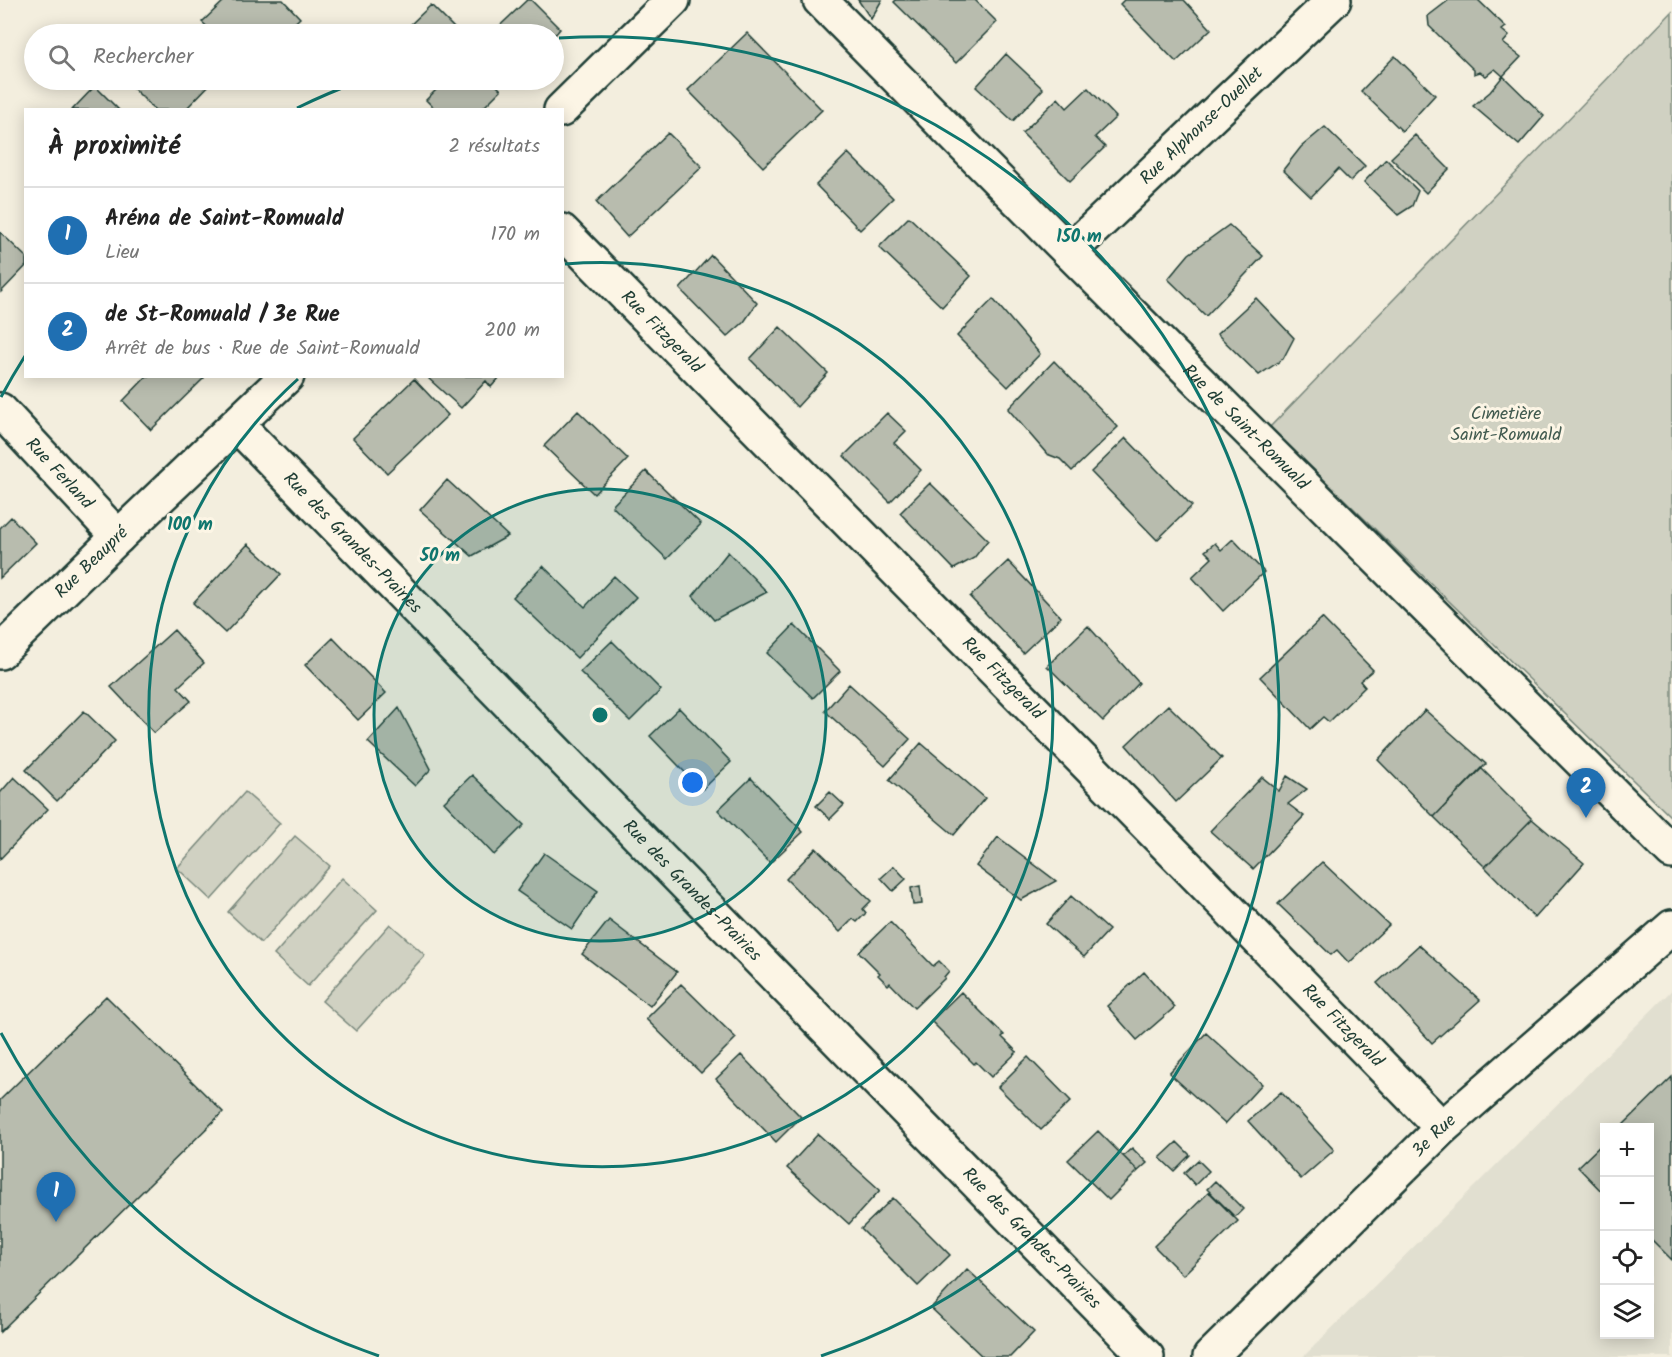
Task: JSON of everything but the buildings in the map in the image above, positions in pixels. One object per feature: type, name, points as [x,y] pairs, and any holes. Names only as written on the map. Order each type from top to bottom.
[{"type":"street","points":[[563,108],[673,0]]},
{"type":"street","name":"Rue de Saint-Romuald","points":[[820,0],[1069,252],[1672,852]]},
{"type":"street","name":"Rue Alphonse-Ouellet","points":[[1069,252],[1334,0]]},
{"type":"street","name":"Rue Fitzgerald","points":[[564,233],[1442,1128]]},
{"type":"street","name":"Rue Beaupré","points":[[0,652],[285,378]]},
{"type":"street","name":"Rue Ferland","points":[[0,410],[118,537]]},
{"type":"street","name":"Rue des Grandes-Prairies","points":[[237,425],[1147,1357]]},
{"type":"street","name":"3e Rue","points":[[1210,1357],[1442,1128],[1672,927]]},
{"type":"shaded area","points":[[1672,990],[1672,1357],[1303,1357]]},
{"type":"green space","name":"Cimetière Saint-Romuald","points":[[1672,12],[1672,818],[1270,427]]},
{"type":"green space","points":[[245,792],[280,823],[211,900],[177,868]]},
{"type":"green space","points":[[295,836],[330,866],[261,943],[228,912]]},
{"type":"green space","points":[[342,878],[377,910],[308,986],[274,955]]},
{"type":"green space","points":[[390,924],[425,955],[356,1031],[322,1001]]},
{"type":"place","name":"de St-Romuald / 3e Rue","points":[[1586,818]]},
{"type":"place","name":"Aréna de Saint-Romuald","points":[[56,1222]]}]
